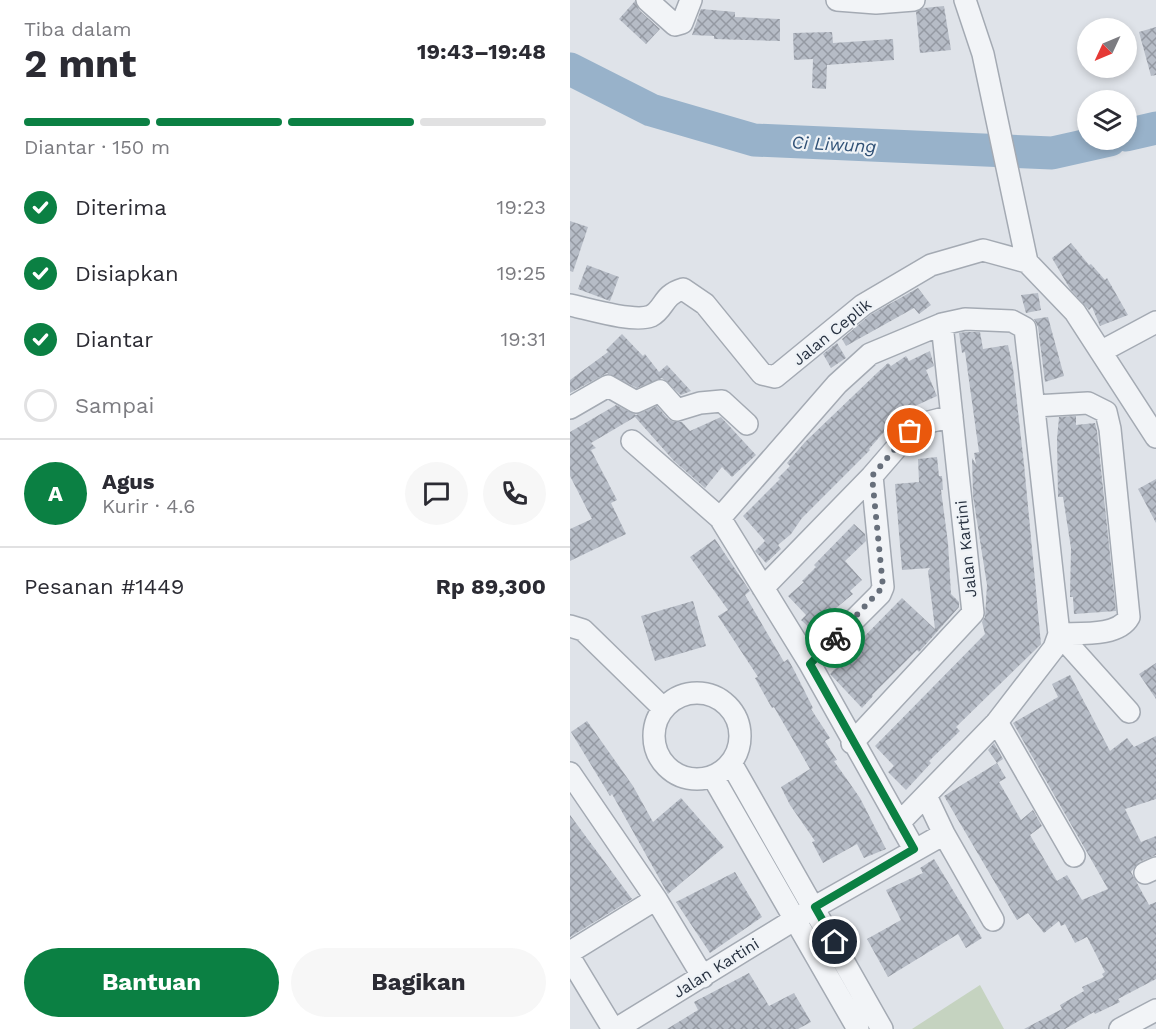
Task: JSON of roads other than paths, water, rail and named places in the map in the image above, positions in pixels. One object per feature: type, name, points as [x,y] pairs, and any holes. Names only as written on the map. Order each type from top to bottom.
[{"type":"street","points":[[647,0],[675,25],[682,23],[691,0]]},
{"type":"street","points":[[837,0],[876,3],[914,0]]},
{"type":"street","points":[[965,0],[983,54],[1027,262],[1075,312],[1156,437]]},
{"type":"street","name":"Jalan Ceplik","points":[[570,305],[640,318],[652,315],[670,293],[683,289],[705,304],[762,374],[775,377],[863,305],[931,265],[983,250],[1027,262]]},
{"type":"street","points":[[720,518],[837,384],[870,354],[942,324],[965,319],[1021,324],[1025,328],[1059,634],[1054,648],[997,722],[899,823]]},
{"type":"street","points":[[1102,351],[1156,322]]},
{"type":"street","name":"Jalan Kartini","points":[[852,743],[973,613],[942,324]]},
{"type":"street","points":[[570,408],[608,386],[636,402],[660,391],[677,410],[700,403],[722,401],[747,424]]},
{"type":"street","points":[[1035,406],[1088,403],[1106,412],[1110,429],[1128,617],[1125,624],[1112,630],[1059,634]]},
{"type":"street","points":[[763,588],[872,476],[910,431],[925,423],[952,416]]},
{"type":"street","points":[[632,441],[720,518],[810,664],[852,743],[914,849],[944,834]]},
{"type":"street","points":[[810,664],[883,587],[872,476]]},
{"type":"street","points":[[570,626],[583,630],[663,708]]},
{"type":"street","points":[[1059,634],[1129,712]]},
{"type":"street","points":[[702,693],[716,697],[728,705],[736,717],[740,731],[740,745],[731,763],[713,777],[699,780],[685,778],[672,772],[661,762],[655,749],[653,735],[656,720],[663,708],[674,699],[687,694],[702,693]]},
{"type":"street","points":[[997,722],[1074,856]]},
{"type":"street","points":[[731,763],[815,907],[882,1029]]},
{"type":"street","points":[[570,773],[656,899],[703,977]]},
{"type":"street","points":[[713,777],[858,1029]]},
{"type":"street","points":[[926,796],[944,834],[993,920]]},
{"type":"street","name":"Jalan Kartini","points":[[615,1029],[914,849]]},
{"type":"street","points":[[570,952],[656,899]]},
{"type":"street","points":[[570,958],[615,1029]]},
{"type":"street","points":[[1120,1029],[1156,1010]]},
{"type":"waterway","name":"Ci Liwung","points":[[570,69],[651,110],[754,140],[1052,153],[1077,147]]},
{"type":"waterway","name":"Ci Liwung","points":[[1137,132],[1156,128]]}]
